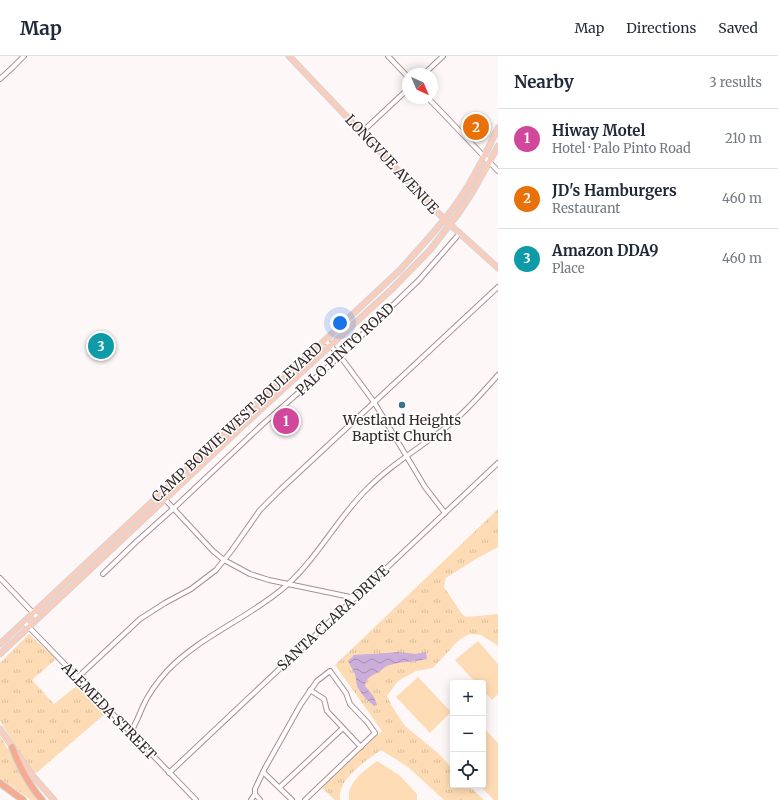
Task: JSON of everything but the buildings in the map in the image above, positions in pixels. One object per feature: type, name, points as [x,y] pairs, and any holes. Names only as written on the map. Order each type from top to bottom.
[{"type":"highway","points":[[12,747],[32,788],[42,800]]},
{"type":"highway","points":[[0,783],[24,800]]},
{"type":"main road","name":"LONGVUE AVENUE","points":[[289,56],[444,219],[498,268]]},
{"type":"main road","name":"CAMP BOWIE WEST BOULEVARD","points":[[0,644],[241,417],[400,270],[434,232],[467,186],[484,157],[498,128]]},
{"type":"main road","name":"CAMP BOWIE WEST BOULEVARD","points":[[0,654],[246,423],[392,289],[430,250],[450,225],[473,191],[490,163],[498,146]]},
{"type":"main road","points":[[241,417],[246,423]]},
{"type":"main road","points":[[0,729],[32,775],[54,800]]},
{"type":"street","points":[[0,79],[24,56]]},
{"type":"street","points":[[388,56],[402,71]]},
{"type":"street","points":[[430,68],[443,56]]},
{"type":"street","points":[[362,132],[402,95]]},
{"type":"street","points":[[434,104],[498,172]]},
{"type":"street","name":"PALO PINTO ROAD","points":[[103,574],[263,424],[340,356],[419,280],[460,233]]},
{"type":"street","points":[[78,678],[140,619],[152,610],[192,589],[216,570],[260,510],[498,287]]},
{"type":"street","points":[[325,340],[340,356],[374,402],[425,487],[445,513]]},
{"type":"street","points":[[130,733],[135,726],[143,706],[152,690],[166,672],[178,660],[195,646],[266,601],[287,584],[308,563],[365,490],[390,468],[454,421],[498,376]]},
{"type":"street","name":"SANTA CLARA DRIVE","points":[[169,773],[498,463]]},
{"type":"street","points":[[160,494],[213,551],[224,560],[250,574],[287,584],[355,598]]},
{"type":"street","points":[[0,578],[38,618]]},
{"type":"street","name":"ALEMEDA STREET","points":[[24,622],[196,800]]},
{"type":"street","points":[[251,800],[263,772],[301,704],[317,681],[330,672],[346,693],[350,704],[375,733],[305,800]]},
{"type":"street","points":[[310,690],[324,699],[327,710],[361,747]]},
{"type":"street","points":[[280,787],[343,728]]},
{"type":"street","points":[[263,772],[292,800]]},
{"type":"street","points":[[254,794],[260,800]]},
{"type":"green space","points":[[498,509],[498,547],[446,578],[444,587],[462,614],[466,617],[498,614],[498,647],[481,635],[470,634],[459,640],[433,668],[416,671],[398,681],[387,696],[405,726],[438,753],[450,766],[450,788],[471,788],[484,800],[444,800],[408,767],[381,750],[354,771],[343,785],[340,792],[340,800],[335,800],[322,788],[382,731],[335,665]]},
{"type":"green space","points":[[29,634],[56,659],[32,680],[54,704],[79,684],[105,714],[35,774],[0,721],[0,663]]},
{"type":"green space","points":[[478,641],[498,664],[498,694],[492,700],[486,693],[486,680],[473,680],[455,660]]},
{"type":"green space","points":[[418,677],[450,711],[450,713],[430,733],[396,697]]},
{"type":"green space","points":[[486,730],[498,743],[498,800],[494,800],[482,788],[486,788]]},
{"type":"green space","points":[[0,736],[40,800],[31,800],[0,778]]},
{"type":"green space","points":[[377,761],[399,775],[417,794],[417,800],[349,800],[349,794],[354,782],[362,773]]},
{"type":"water","points":[[400,652],[415,654],[426,652],[427,659],[388,666],[369,678],[366,681],[365,686],[374,697],[377,705],[374,706],[365,698],[357,686],[355,674],[348,661],[354,655]]},
{"type":"place","name":"JD's Hamburgers","points":[[476,127]]},
{"type":"place","name":"Amazon DDA9","points":[[101,346]]},
{"type":"place","name":"Westland Heights Baptist Church","points":[[402,405]]},
{"type":"place","name":"Hiway Motel","points":[[286,421]]}]
